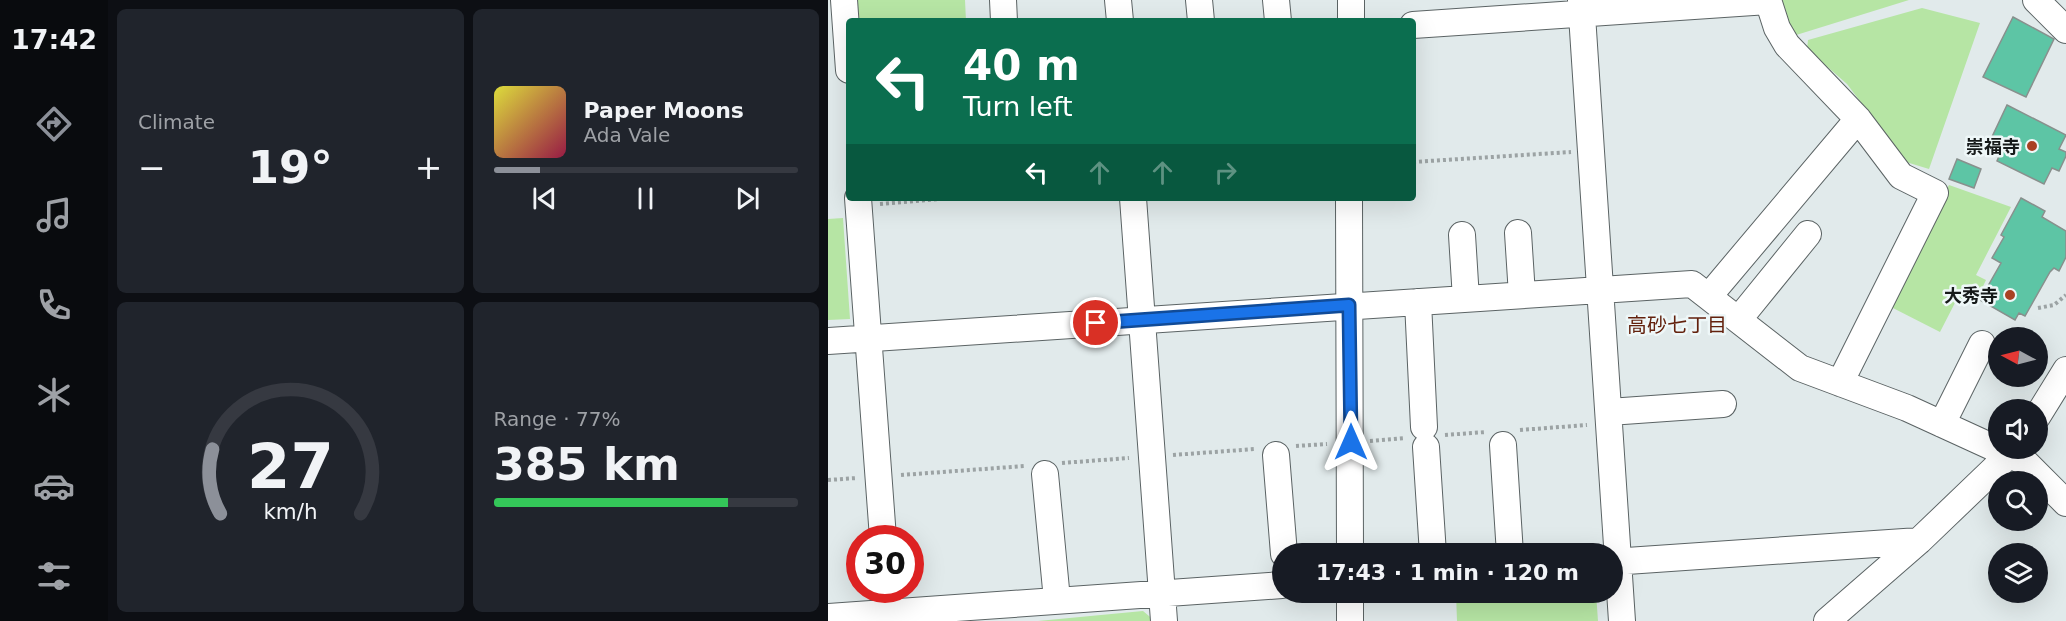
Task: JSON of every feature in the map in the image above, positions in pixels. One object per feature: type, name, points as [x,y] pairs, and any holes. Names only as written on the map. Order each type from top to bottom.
[{"type":"street","points":[[844,0],[846,27]]},
{"type":"street","points":[[1003,0],[1004,18]]},
{"type":"street","points":[[1119,0],[1120,18]]},
{"type":"street","points":[[1199,0],[1201,18]]},
{"type":"street","points":[[1276,0],[1278,18]]},
{"type":"street","points":[[1351,0],[1351,18]]},
{"type":"street","points":[[2036,0],[2066,30]]},
{"type":"street","points":[[1416,25],[1581,6],[1768,1],[1777,28],[1787,45],[1858,119],[1901,176],[1935,193],[1840,383]]},
{"type":"street","points":[[1581,6],[1600,289],[1602,418],[1613,543]]},
{"type":"street","points":[[1709,296],[1858,119]]},
{"type":"street","points":[[858,201],[882,525]]},
{"type":"street","points":[[1133,201],[1164,621]]},
{"type":"street","points":[[1349,201],[1350,543]]},
{"type":"street","points":[[1518,233],[1522,295]]},
{"type":"street","points":[[1739,319],[1808,234]]},
{"type":"street","points":[[1462,235],[1466,299]]},
{"type":"street","points":[[828,341],[1692,284],[1800,368],[1988,442]]},
{"type":"street","points":[[1418,302],[1432,543]]},
{"type":"street","points":[[1942,424],[1982,344]]},
{"type":"street","points":[[2048,399],[2066,370]]},
{"type":"street","points":[[1602,418],[1723,404]]},
{"type":"street","points":[[1503,436],[1509,543]]},
{"type":"street","points":[[1276,450],[1283,543]]},
{"type":"street","points":[[1827,621],[1907,541],[2005,459]]},
{"type":"street","points":[[2021,459],[2066,503]]},
{"type":"street","points":[[1044,468],[1057,600]]},
{"type":"street","points":[[1623,560],[1907,541]]},
{"type":"street","points":[[828,617],[888,608],[1057,600],[1272,586]]},
{"type":"street","points":[[1350,603],[1350,621]]},
{"type":"street","points":[[1620,603],[1622,621]]},
{"type":"path","points":[[1416,162],[1591,150]]},
{"type":"path","points":[[2038,308],[2054,305],[2066,295]]},
{"type":"path","points":[[828,480],[1044,468],[1153,456],[1276,450],[1425,437],[1503,436],[1602,418]]},
{"type":"green space","points":[[856,0],[965,0],[966,18],[858,18]]},
{"type":"green space","points":[[1778,0],[1909,0],[1793,36]]},
{"type":"green space","points":[[1922,8],[1980,23],[1929,169],[1906,162],[1847,84],[1807,49],[1808,40]]},
{"type":"green space","points":[[1949,185],[2011,207],[1976,275],[1986,280],[1974,305],[1958,297],[1940,332],[1889,306]]},
{"type":"green space","points":[[843,218],[850,319],[828,320],[828,219]]},
{"type":"green space","points":[[1456,603],[1597,603],[1598,621],[1457,621]]},
{"type":"green space","points":[[1143,611],[1155,621],[1038,621]]},
{"type":"building","points":[[2013,17],[2054,39],[2026,97],[1983,77]]},
{"type":"building","points":[[2007,105],[2066,135],[2059,149],[2066,152],[2066,156],[2059,171],[2052,168],[2044,184],[1997,161],[2004,145],[1991,139]]},
{"type":"building","points":[[1957,159],[1981,169],[1974,188],[1949,179]]},
{"type":"building","points":[[2021,198],[2045,211],[2042,217],[2066,231],[2066,257],[2059,271],[2054,268],[2050,272],[2025,316],[2019,313],[2015,320],[1980,300],[2001,263],[1992,258],[2004,237],[2001,235]]},
{"type":"place","name":"崇福寺","points":[[2032,146]]},
{"type":"place","name":"大秀寺","points":[[2010,295]]},
{"type":"district","name":"高砂七丁目","points":[[1677,325]]},
{"type":"route","points":[[1096,323],[1349,305],[1351,442]]}]
